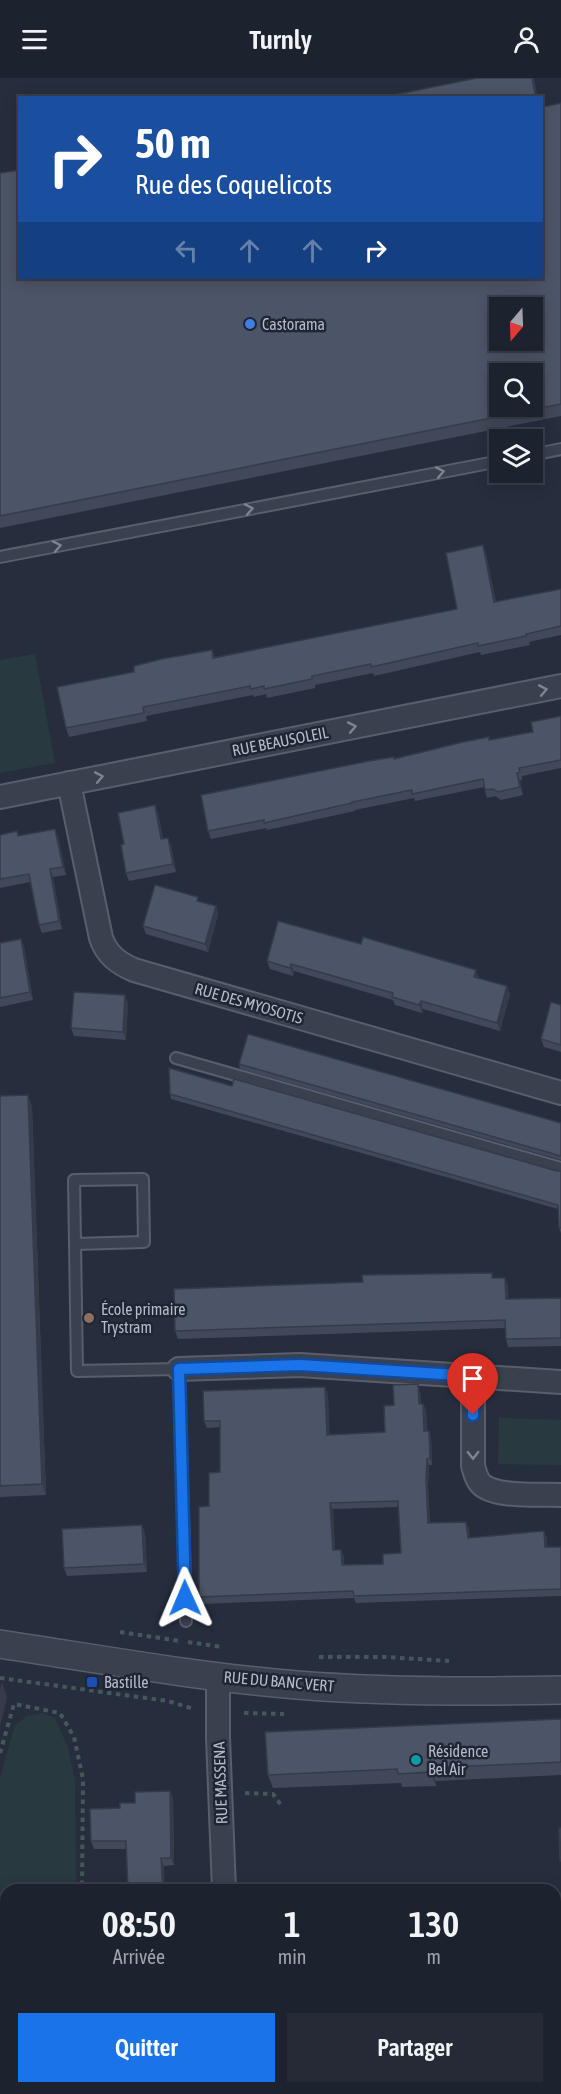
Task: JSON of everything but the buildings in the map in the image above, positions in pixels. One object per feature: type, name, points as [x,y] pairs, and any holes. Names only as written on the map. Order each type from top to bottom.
[{"type":"street","name":"RUE BEAUSOLEIL","points":[[0,797],[561,686]]},
{"type":"street","name":"RUE DES MYOSOTIS","points":[[69,783],[101,938],[108,952],[118,963],[134,970],[561,1093]]},
{"type":"street","points":[[179,1369],[300,1365],[561,1382]]},
{"type":"street","points":[[473,1376],[473,1466],[477,1479],[487,1488],[499,1492],[561,1495]]},
{"type":"street","name":"RUE DU BANC VERT","points":[[0,1644],[218,1676],[299,1685],[382,1689],[561,1690]]},
{"type":"street","name":"RUE MASSENA","points":[[218,1676],[224,1884]]},
{"type":"lane","points":[[543,453],[561,449]]},
{"type":"lane","points":[[0,557],[489,463]]},
{"type":"lane","points":[[176,1058],[561,1167]]},
{"type":"lane","points":[[75,1244],[144,1242],[143,1179],[74,1180],[75,1244],[77,1371],[179,1369],[186,1621]]},
{"type":"path","points":[[111,1631],[225,1647]]},
{"type":"path","points":[[317,1657],[386,1657],[460,1661]]},
{"type":"path","points":[[0,1753],[14,1704],[60,1713],[74,1737],[83,1779],[82,1884]]},
{"type":"path","points":[[242,1793],[273,1794],[280,1805]]},
{"type":"shaded area","points":[[35,654],[55,763],[0,773],[0,660]]},
{"type":"shaded area","points":[[499,1418],[561,1420],[561,1465],[498,1464]]},
{"type":"shaded area","points":[[43,1713],[55,1718],[68,1748],[75,1781],[76,1884],[0,1884],[0,1778],[15,1725],[27,1716]]},
{"type":"place","name":"Castorama","points":[[250,324]]},
{"type":"place","name":"École primaire Trystram","points":[[89,1318]]},
{"type":"place","name":"Bastille","points":[[92,1682]]},
{"type":"place","name":"Résidence Bel Air","points":[[416,1760]]},
{"type":"route","points":[[185,1598],[179,1369],[300,1365],[473,1376],[473,1415]]}]
